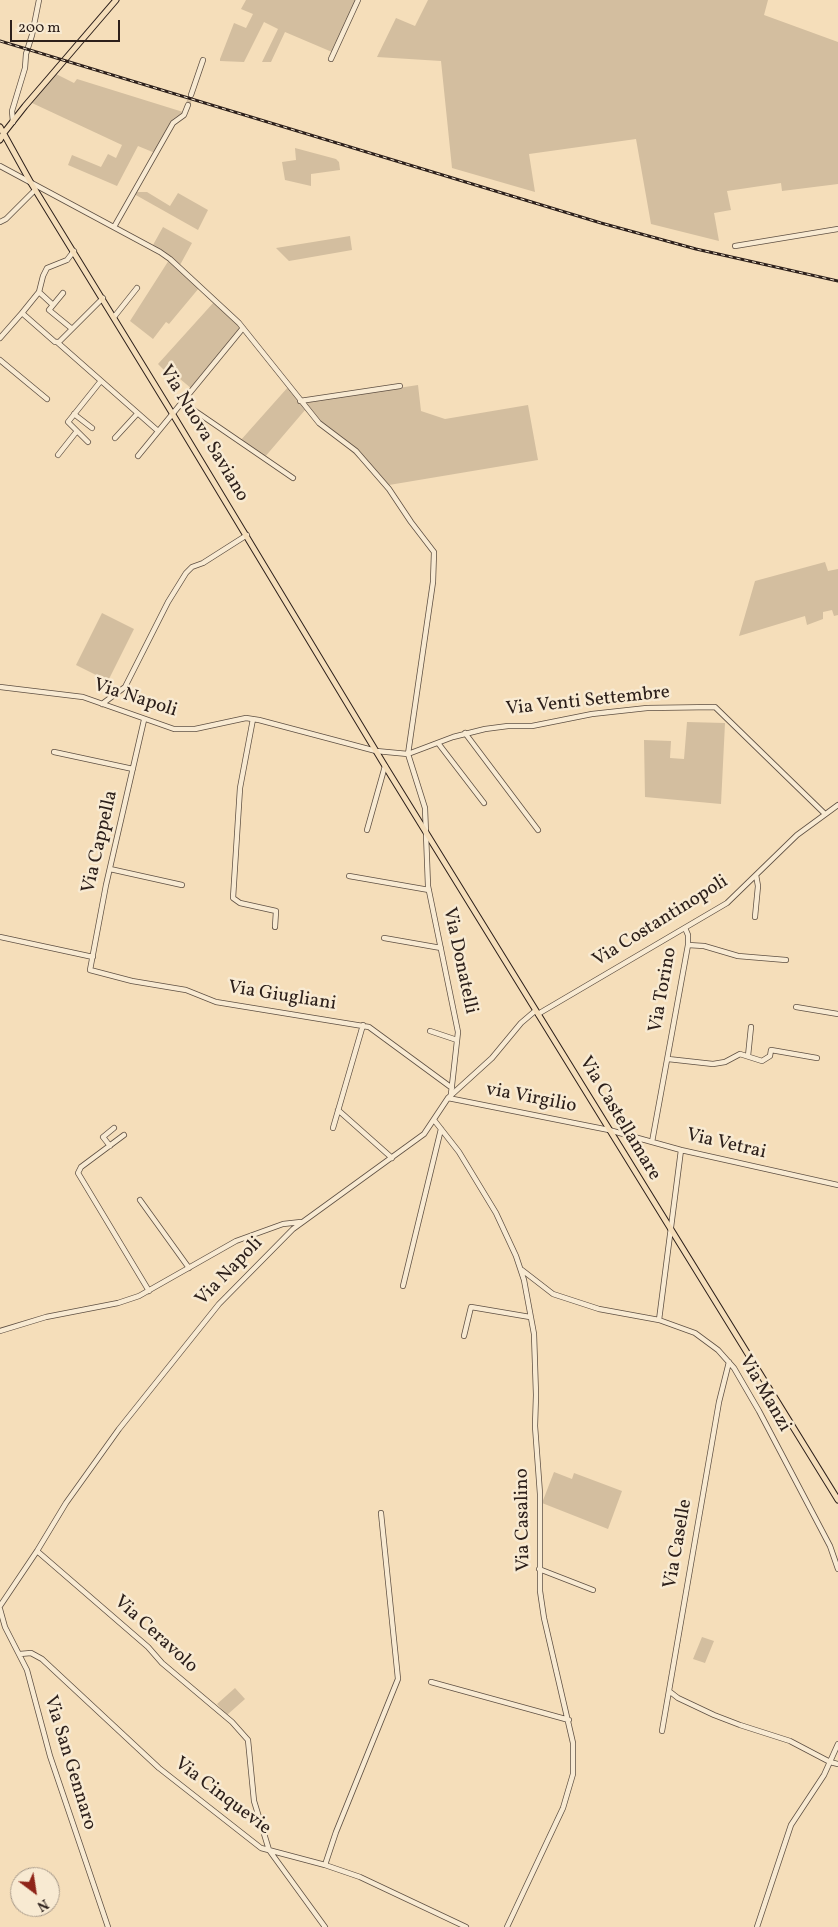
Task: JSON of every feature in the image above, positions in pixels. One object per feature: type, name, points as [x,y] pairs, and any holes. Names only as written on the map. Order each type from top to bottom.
[{"type":"main road","points":[[0,140],[3,134],[116,0]]},
{"type":"main road","name":"Via Nuova Saviano","points":[[0,127],[31,182],[247,535],[376,752]]},
{"type":"main road","name":"Via Castellamare","points":[[376,752],[670,1231],[838,1500]]},
{"type":"street","points":[[13,123],[12,110],[25,68],[26,54],[39,0]]},
{"type":"street","points":[[331,59],[358,0]]},
{"type":"street","points":[[191,96],[203,60]]},
{"type":"street","points":[[114,227],[173,123],[184,115],[188,105]]},
{"type":"street","points":[[0,166],[170,259],[243,328],[319,423],[356,451],[389,489],[434,552],[433,582],[408,754]]},
{"type":"street","points":[[0,222],[6,219],[36,190]]},
{"type":"street","points":[[734,246],[838,229]]},
{"type":"street","points":[[0,338],[39,292],[44,272],[47,268],[67,260],[74,251]]},
{"type":"street","points":[[114,317],[137,288]]},
{"type":"street","points":[[39,292],[53,305]]},
{"type":"street","points":[[63,293],[49,310],[71,328]]},
{"type":"street","points":[[57,342],[103,298]]},
{"type":"street","points":[[22,314],[57,342],[100,382],[158,431]]},
{"type":"street","points":[[138,456],[243,328]]},
{"type":"street","points":[[0,360],[47,399]]},
{"type":"street","points":[[88,442],[68,422],[100,382]]},
{"type":"street","points":[[300,401],[400,386]]},
{"type":"street","points":[[182,402],[293,478]]},
{"type":"street","points":[[74,414],[92,428]]},
{"type":"street","points":[[115,438],[137,414]]},
{"type":"street","points":[[58,455],[77,431]]},
{"type":"street","points":[[102,704],[125,687],[168,602],[186,573],[192,567],[203,563],[247,535]]},
{"type":"street","name":"Via Napoli","points":[[0,687],[83,697],[144,720],[183,730],[216,725],[238,719],[253,719],[376,752]]},
{"type":"street","name":"Via Venti Settembre","points":[[376,752],[408,754],[465,733],[500,727],[550,723],[619,711],[647,708],[715,707],[824,814]]},
{"type":"street","points":[[253,719],[240,788],[233,898],[240,903],[276,911],[275,927]]},
{"type":"street","name":"Via Cappella","points":[[90,970],[110,869],[144,720]]},
{"type":"street","points":[[465,733],[538,830]]},
{"type":"street","points":[[438,743],[484,803]]},
{"type":"street","points":[[54,752],[133,769]]},
{"type":"street","name":"Via Donatelli","points":[[408,754],[425,808],[429,890],[458,1032],[452,1088],[449,1096]]},
{"type":"street","points":[[367,830],[385,766]]},
{"type":"street","name":"Via Costantinopoli","points":[[537,1012],[727,902],[797,835],[838,805]]},
{"type":"street","points":[[110,869],[182,885]]},
{"type":"street","points":[[755,917],[758,886],[756,875]]},
{"type":"street","points":[[349,876],[429,890]]},
{"type":"street","name":"Via Torino","points":[[652,1142],[688,945],[688,935],[685,928]]},
{"type":"street","points":[[0,937],[93,957]]},
{"type":"street","points":[[384,938],[441,948]]},
{"type":"street","points":[[688,945],[704,946],[738,956],[786,960]]},
{"type":"street","name":"Via Giugliani","points":[[90,970],[132,981],[186,990],[216,1002],[363,1025],[369,1027],[452,1088]]},
{"type":"street","points":[[796,1007],[838,1014]]},
{"type":"street","name":"Via Napoli","points":[[0,1607],[38,1551],[68,1500],[119,1429],[164,1370],[219,1304],[301,1222],[424,1134],[449,1096],[492,1058],[521,1024],[537,1012]]},
{"type":"street","points":[[333,1128],[363,1025]]},
{"type":"street","points":[[748,1056],[752,1027]]},
{"type":"street","points":[[430,1031],[457,1040]]},
{"type":"street","name":"Via Torino","points":[[668,1059],[713,1064],[725,1062],[740,1054],[762,1061],[770,1056],[771,1050],[817,1058]]},
{"type":"street","name":"via Virgilio","points":[[449,1096],[609,1130]]},
{"type":"street","points":[[338,1110],[392,1158]]},
{"type":"street","name":"Via Casalino","points":[[434,1120],[459,1152],[496,1213],[520,1269],[534,1334],[535,1426],[540,1494],[539,1569],[544,1618],[573,1743],[573,1774],[569,1792],[551,1835],[507,1927]]},
{"type":"street","points":[[110,1146],[104,1137],[114,1128]]},
{"type":"street","points":[[403,1286],[441,1128]]},
{"type":"street","name":"Via Vetrai","points":[[609,1130],[680,1150],[838,1185]]},
{"type":"street","points":[[124,1135],[81,1167],[78,1173],[149,1291]]},
{"type":"street","points":[[660,1320],[680,1150]]},
{"type":"street","points":[[140,1200],[189,1268]]},
{"type":"street","points":[[0,1331],[46,1317],[127,1301],[149,1291],[236,1241],[283,1224],[301,1222]]},
{"type":"street","name":"Via Manzi","points":[[520,1269],[553,1294],[599,1309],[660,1320],[695,1333],[718,1350],[729,1362],[759,1411],[830,1546],[838,1569]]},
{"type":"street","points":[[464,1336],[471,1307],[530,1317]]},
{"type":"street","name":"Via Caselle","points":[[662,1731],[671,1670],[678,1641],[719,1402],[729,1362]]},
{"type":"street","points":[[325,1865],[336,1832],[398,1678],[381,1513]]},
{"type":"street","name":"Via Ceravolo","points":[[38,1551],[148,1647],[162,1663],[232,1722],[249,1743],[254,1801],[269,1850]]},
{"type":"street","points":[[539,1569],[594,1590]]},
{"type":"street","name":"Via San Gennaro","points":[[0,1607],[6,1627],[28,1670],[55,1771],[108,1927]]},
{"type":"street","name":"Via Cinquevie","points":[[20,1654],[31,1653],[42,1659],[166,1774],[261,1848],[325,1865],[368,1880],[466,1927]]},
{"type":"street","points":[[431,1682],[569,1720]]},
{"type":"street","points":[[669,1691],[678,1698],[731,1722],[797,1744],[830,1762],[838,1764]]},
{"type":"street","points":[[757,1927],[791,1824],[830,1762],[838,1744]]},
{"type":"street","points":[[269,1850],[325,1927]]},
{"type":"shaded area","points":[[246,0],[356,0],[332,52],[285,32],[271,62],[262,62],[278,29],[264,22],[244,62],[220,61],[234,23],[246,28],[253,14],[241,9]]},
{"type":"shaded area","points":[[428,0],[768,0],[764,15],[838,42],[838,184],[782,191],[781,183],[727,191],[731,210],[714,213],[719,241],[651,224],[636,139],[529,154],[535,192],[452,168],[441,61],[377,57],[396,18],[415,26]]},
{"type":"shaded area","points":[[56,74],[74,83],[77,79],[183,112],[173,119],[155,153],[138,146],[117,186],[68,165],[72,155],[101,167],[108,154],[116,158],[122,145],[32,103]]},
{"type":"shaded area","points":[[295,148],[336,159],[339,162],[340,170],[311,174],[311,186],[285,180],[282,162],[296,160]]},
{"type":"shaded area","points":[[136,192],[147,192],[170,206],[178,193],[208,210],[198,230],[134,194]]},
{"type":"shaded area","points":[[163,227],[192,243],[180,265],[153,245]]},
{"type":"shaded area","points":[[350,236],[352,250],[289,261],[276,248]]},
{"type":"shaded area","points":[[169,260],[199,288],[169,324],[166,322],[153,339],[130,321]]},
{"type":"shaded area","points":[[214,302],[242,328],[192,389],[167,368],[165,371],[158,364]]},
{"type":"shaded area","points":[[418,385],[421,411],[445,419],[528,405],[538,460],[389,485],[362,455],[358,458],[305,410],[264,458],[240,441],[289,386],[303,405],[307,402]]},
{"type":"shaded area","points":[[825,562],[828,571],[838,569],[838,615],[834,616],[832,610],[823,612],[823,619],[807,625],[805,616],[739,636],[755,581]]},
{"type":"shaded area","points":[[102,613],[134,629],[108,681],[76,665]]},
{"type":"shaded area","points":[[687,722],[725,723],[721,804],[645,797],[644,740],[671,741],[670,758],[684,759]]},
{"type":"shaded area","points":[[554,1472],[572,1479],[574,1473],[622,1491],[608,1529],[542,1503]]},
{"type":"shaded area","points":[[702,1637],[714,1641],[705,1663],[693,1659]]},
{"type":"shaded area","points":[[235,1688],[245,1699],[227,1715],[217,1704]]},
{"type":"tunnel","points":[[188,105],[191,95]]},
{"type":"railway","points":[[0,41],[601,223],[696,249],[838,281]]}]
